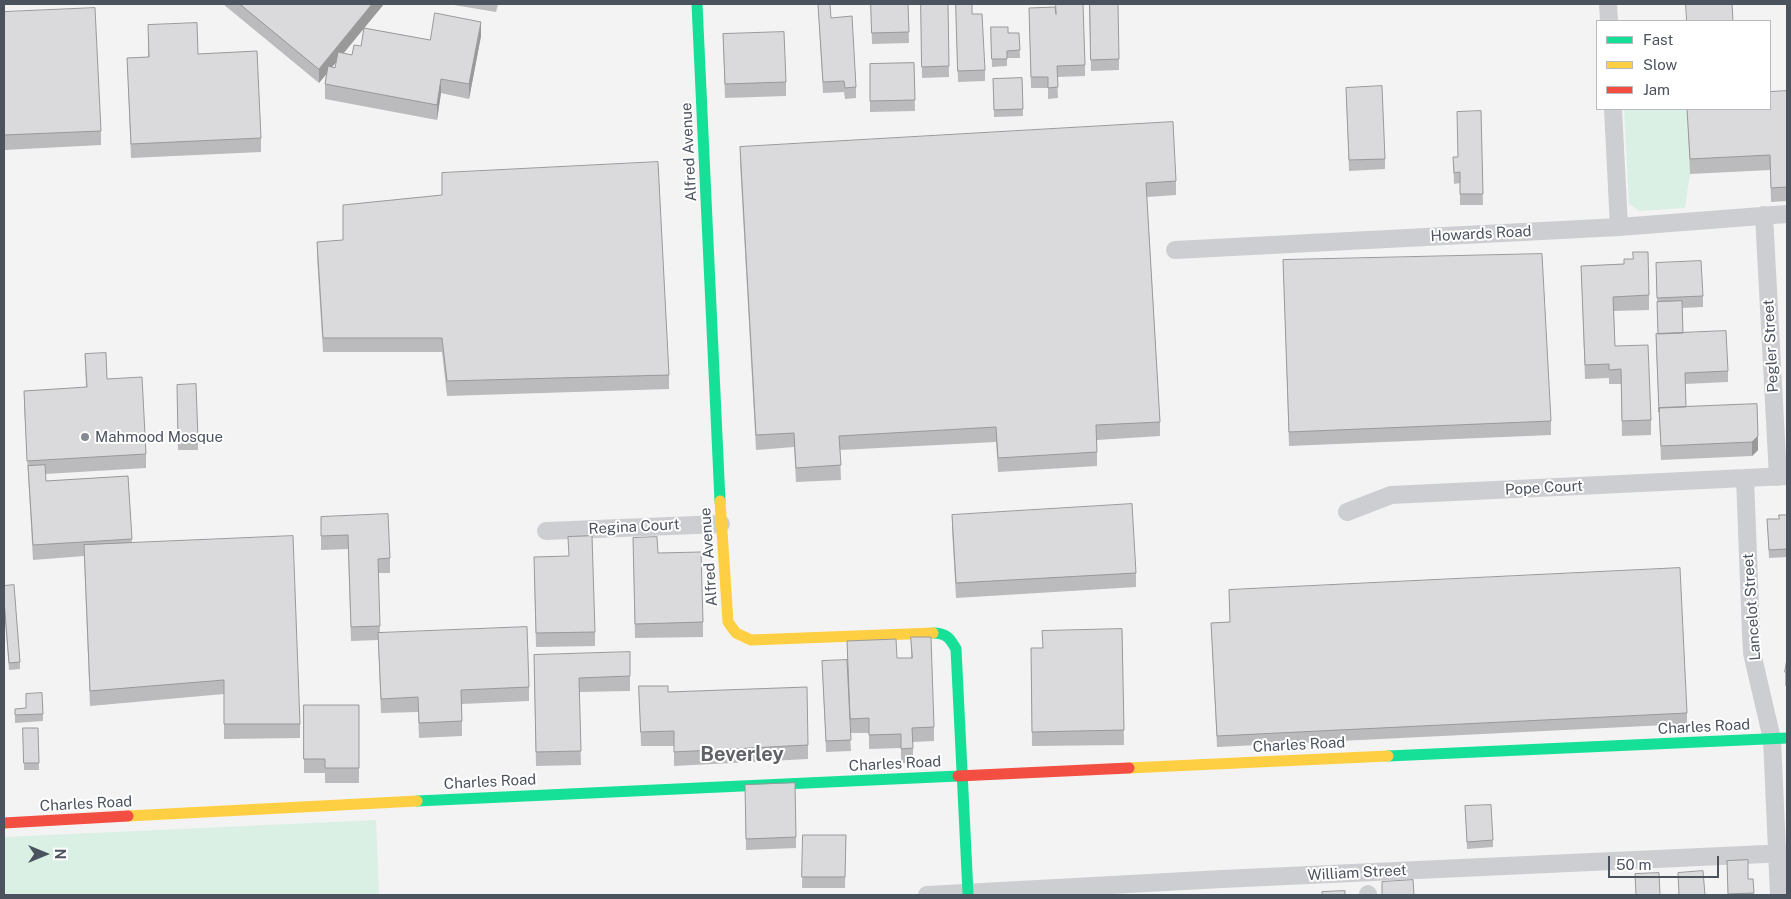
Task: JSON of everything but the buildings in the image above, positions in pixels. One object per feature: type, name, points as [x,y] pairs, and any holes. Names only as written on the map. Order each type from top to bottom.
[{"type":"street","name":"Alfred Avenue","points":[[697,4],[721,524],[728,622],[736,633],[750,640],[942,633],[950,639],[956,649],[968,893]]},
{"type":"street","points":[[1608,4],[1609,20]]},
{"type":"street","points":[[1613,110],[1619,227]]},
{"type":"street","name":"Howards Road","points":[[1175,250],[1619,227],[1787,214]]},
{"type":"street","name":"Pegler Street","points":[[1764,215],[1782,477]]},
{"type":"street","name":"Pope Court","points":[[1347,512],[1391,495],[1782,477]]},
{"type":"street","name":"Lancelot Street","points":[[1745,478],[1751,640],[1779,738],[1782,853],[1779,895]]},
{"type":"street","name":"Regina Court","points":[[546,531],[721,524]]},
{"type":"street","name":"Charles Road","points":[[4,823],[486,797],[1779,738]]},
{"type":"street","name":"William Street","points":[[927,895],[1043,892],[1782,853]]},
{"type":"green space","points":[[1624,110],[1687,110],[1690,174],[1685,208],[1639,211],[1629,204]]},
{"type":"green space","points":[[376,820],[379,895],[4,895],[4,837]]},
{"type":"traffic: fast","points":[[697,4],[720,501]]},
{"type":"traffic: fast","points":[[933,633],[947,637],[956,649],[968,893]]},
{"type":"traffic: fast","points":[[1388,756],[1787,738]]},
{"type":"traffic: fast","points":[[417,801],[958,776]]},
{"type":"traffic: slow","points":[[720,501],[728,622],[736,633],[751,640],[933,633]]},
{"type":"traffic: slow","points":[[1129,768],[1388,756]]},
{"type":"traffic: slow","points":[[128,816],[417,801]]},
{"type":"traffic: jam","points":[[958,776],[1129,768]]},
{"type":"traffic: jam","points":[[4,823],[128,816]]},
{"type":"place","name":"Mahmood Mosque","points":[[85,437]]},
{"type":"district","name":"Beverley","points":[[742,755]]}]
